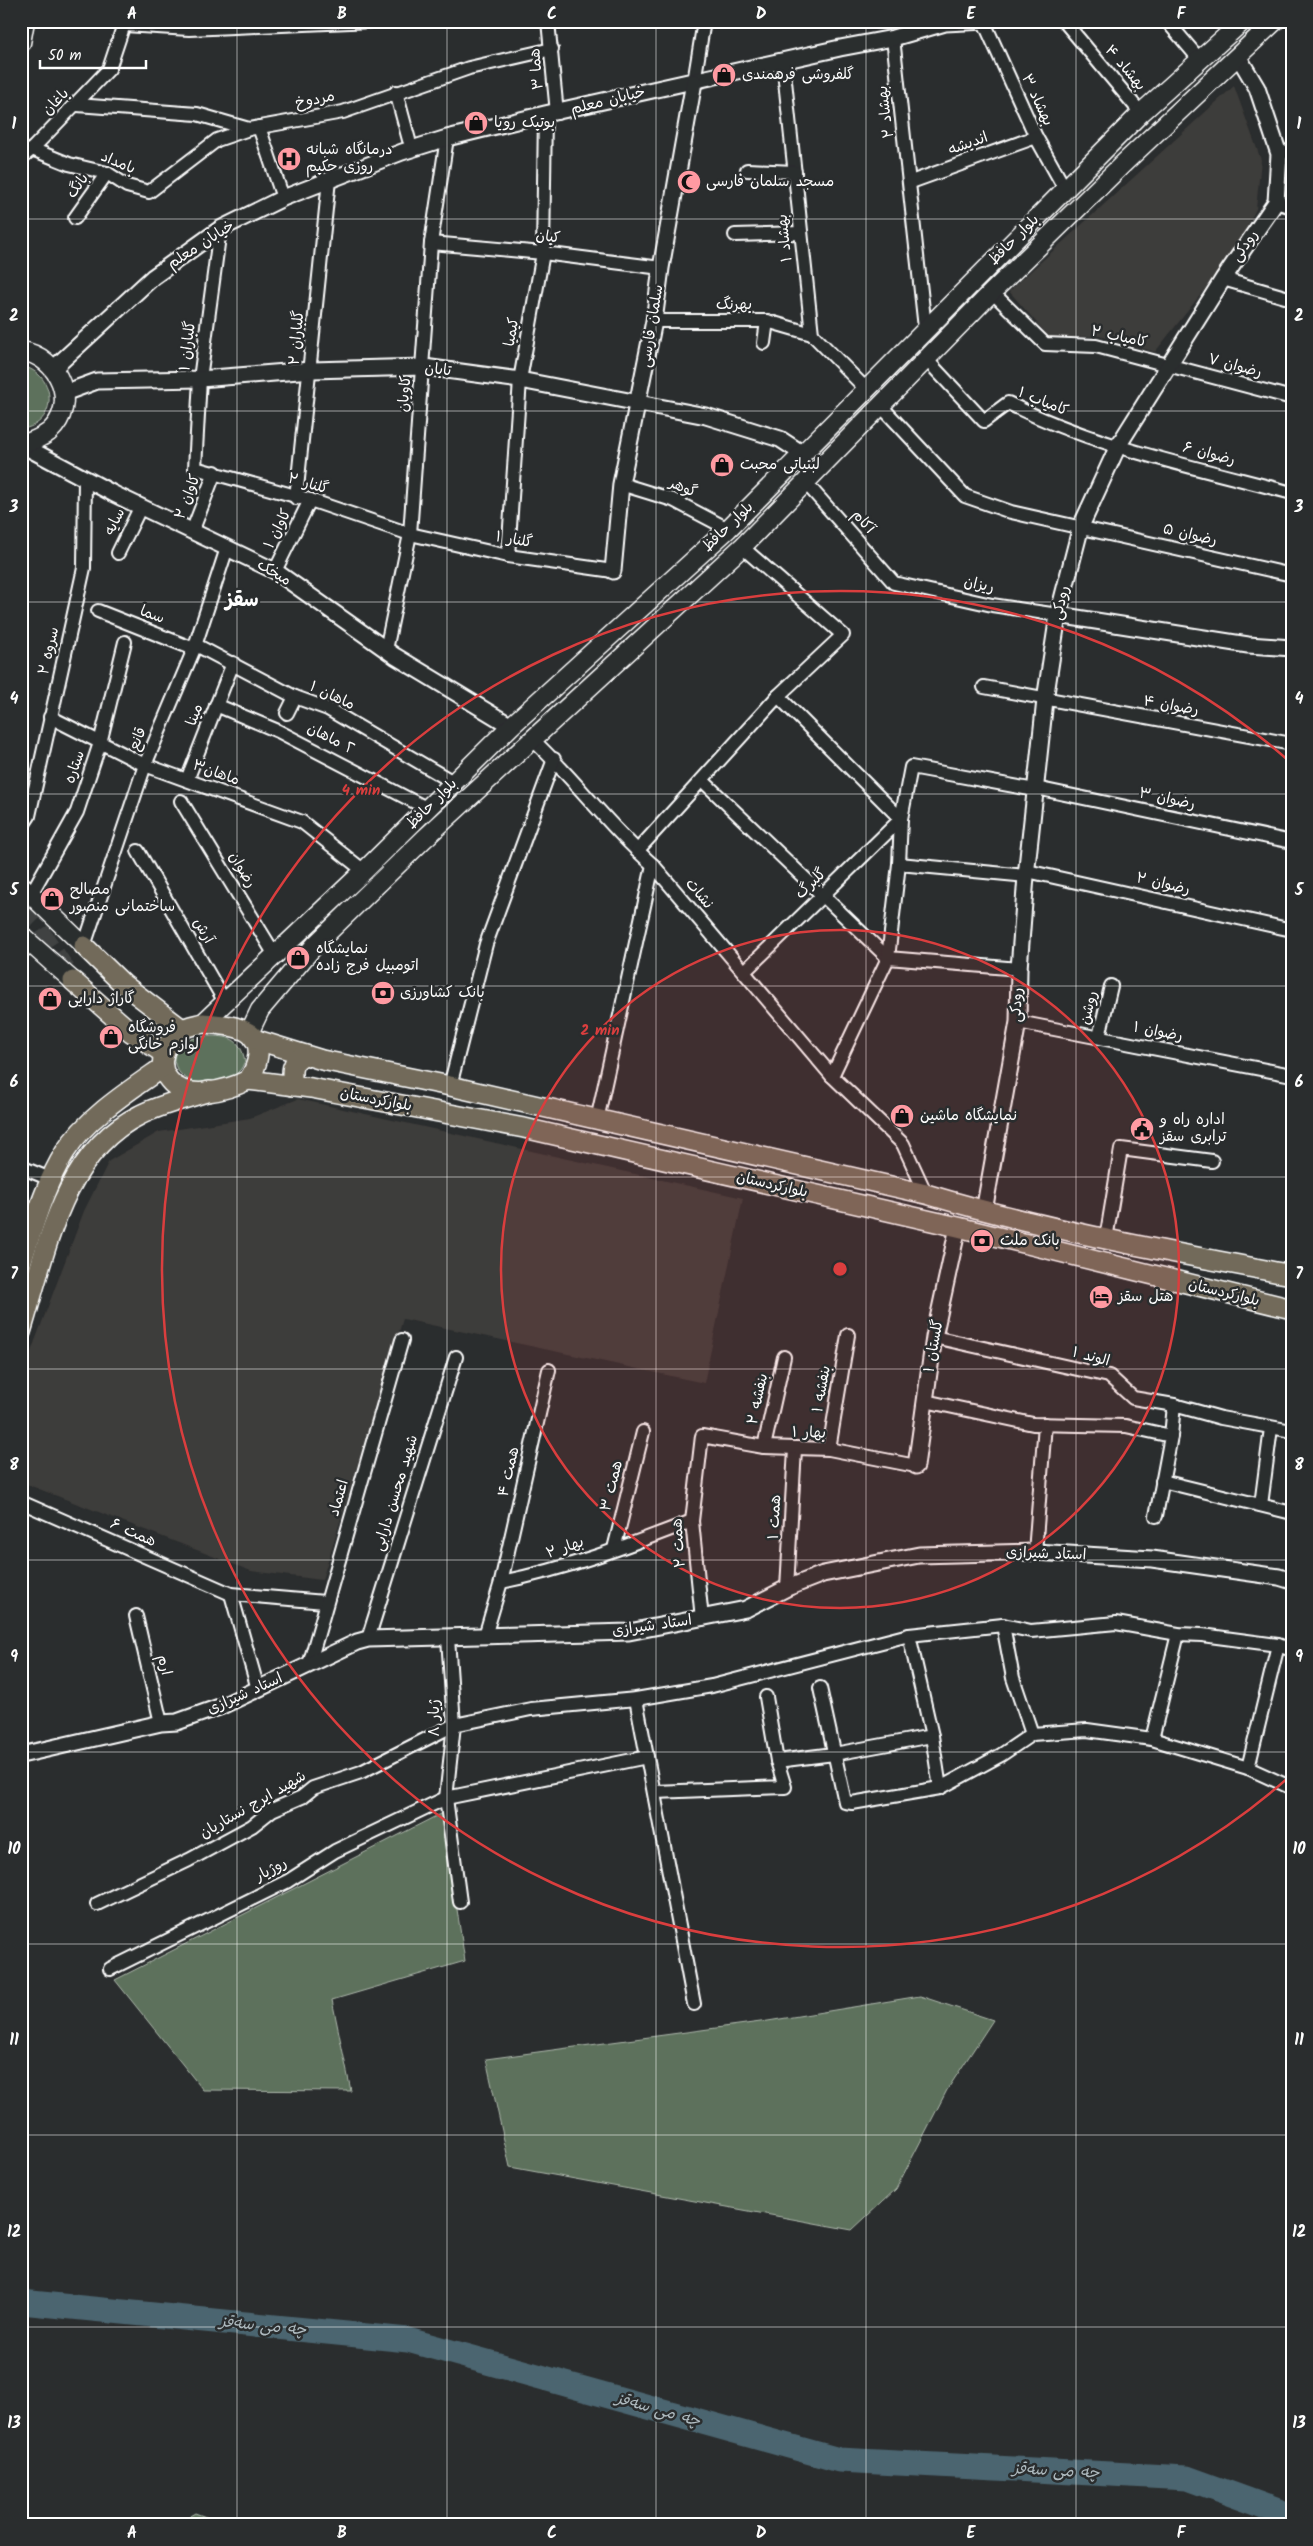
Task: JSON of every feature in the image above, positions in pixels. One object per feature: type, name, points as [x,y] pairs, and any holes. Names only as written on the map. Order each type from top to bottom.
[{"type":"main road","name":"بلوار حافظ","points":[[203,1023],[364,871],[511,726],[728,529],[925,328],[1141,113],[1244,21]]},
{"type":"main road","name":"بلوار حافظ","points":[[251,1036],[260,1010],[315,945],[424,839],[742,547],[992,292],[1275,21]]},
{"type":"main road","points":[[1225,39],[1238,56]]},
{"type":"main road","points":[[21,351],[44,358],[54,368],[61,380],[64,393],[61,414],[50,431],[38,439],[21,445]]},
{"type":"main road","points":[[26,889],[123,984],[182,1029]]},
{"type":"main road","points":[[21,936],[163,1060],[169,1080],[179,1088],[194,1092],[237,1086],[248,1080],[258,1063],[258,1052],[251,1036],[218,1024],[203,1023],[182,1029],[171,1040],[163,1060],[95,1118],[66,1150],[50,1179],[21,1263]]},
{"type":"main road","name":"بلوارکردستان","points":[[251,1036],[304,1055],[450,1086],[926,1194],[984,1212],[1106,1239],[1292,1275]]},
{"type":"main road","points":[[293,1086],[293,1064],[296,1058],[304,1055]]},
{"type":"main road","name":"بلوارکردستان","points":[[248,1080],[293,1086],[524,1128],[958,1227],[1292,1309]]},
{"type":"main road","points":[[21,1332],[61,1207],[77,1176],[102,1140],[140,1114],[208,1091]]},
{"type":"street","points":[[125,23],[189,29],[373,21]]},
{"type":"street","name":"هما ۳","points":[[548,21],[552,50],[551,114]]},
{"type":"street","points":[[694,82],[704,21]]},
{"type":"street","name":"بهشاد ۴","points":[[1064,21],[1141,113]]},
{"type":"street","points":[[1167,21],[1200,60]]},
{"type":"street","name":"خیابان معلم","points":[[54,368],[153,277],[220,229],[283,198],[402,152],[447,138],[840,48],[893,38],[945,22],[985,22]]},
{"type":"street","name":"بهشاد ۳","points":[[985,22],[1036,137],[1066,189]]},
{"type":"street","name":"باغان","points":[[32,149],[77,105],[109,69],[125,23]]},
{"type":"street","name":"بهشاد ۲","points":[[893,38],[925,328]]},
{"type":"street","name":"مردوخ","points":[[77,105],[197,114],[254,128],[343,112],[469,68],[552,50]]},
{"type":"street","points":[[1238,56],[1257,88],[1285,152],[1276,202],[1292,207]]},
{"type":"street","name":"بهشاد ۱","points":[[783,62],[812,334]]},
{"type":"street","name":"سلمان فارسی","points":[[613,571],[621,484],[654,322],[661,268],[694,82]]},
{"type":"street","points":[[396,92],[409,140]]},
{"type":"street","name":"کیمیا","points":[[508,556],[520,380],[543,253],[551,114]]},
{"type":"street","points":[[254,128],[283,198]]},
{"type":"street","name":"بامداد","points":[[32,149],[69,164],[107,174],[127,186],[149,192],[217,140],[254,128]]},
{"type":"street","name":"اندیشه","points":[[910,182],[1036,137]]},
{"type":"street","name":"کاویان","points":[[386,650],[410,534],[424,367],[431,243],[447,138]]},
{"type":"street","points":[[21,158],[32,149]]},
{"type":"street","points":[[747,170],[795,172]]},
{"type":"street","name":"بانگ","points":[[75,218],[107,174]]},
{"type":"street","name":"گلباران ۲","points":[[296,498],[311,370],[329,180]]},
{"type":"street","name":"رودکی","points":[[984,1212],[1018,1022],[1019,969],[1026,873],[1045,700],[1058,615],[1081,526],[1118,446],[1223,279],[1276,202]]},
{"type":"street","name":"گلباران ۱","points":[[195,468],[200,379],[220,229]]},
{"type":"street","points":[[735,235],[801,233]]},
{"type":"street","name":"کیان","points":[[431,243],[543,253],[661,268]]},
{"type":"street","points":[[1223,279],[1292,299]]},
{"type":"street","name":"کامیاب ۲","points":[[992,292],[1044,344],[1096,346],[1170,366]]},
{"type":"street","points":[[764,343],[767,321]]},
{"type":"street","name":"بهرنگ","points":[[654,322],[767,321],[812,334]]},
{"type":"street","points":[[812,334],[866,389]]},
{"type":"street","name":"کامیاب ۱","points":[[926,359],[984,421],[1008,403],[1047,422],[1118,446]]},
{"type":"street","name":"رضوان ۷","points":[[1170,366],[1292,398]]},
{"type":"street","name":"تابان","points":[[64,393],[97,381],[200,379],[311,370],[424,367],[520,380],[706,416],[780,439],[803,454]]},
{"type":"street","name":"رضوان ۵","points":[[881,406],[965,496],[1011,512],[1081,526],[1292,575]]},
{"type":"street","name":"میخک","points":[[21,445],[192,532],[275,571],[386,650],[511,726]]},
{"type":"street","name":"رضوان ۶","points":[[1118,446],[1292,493]]},
{"type":"street","name":"گلنار ۲","points":[[195,468],[215,472],[296,498],[310,500],[410,534]]},
{"type":"street","name":"کاوان ۲","points":[[192,532],[215,472]]},
{"type":"street","name":"سروه ۲","points":[[21,828],[29,816],[84,568],[85,478]]},
{"type":"street","name":"آکام","points":[[806,483],[894,583]]},
{"type":"street","name":"گوهر","points":[[621,484],[673,500],[728,529]]},
{"type":"street","name":"کاوان ۱","points":[[275,571],[310,500]]},
{"type":"street","name":"سایه","points":[[118,553],[141,506]]},
{"type":"street","name":"گلنار ۱","points":[[410,534],[508,556],[613,571]]},
{"type":"street","points":[[637,850],[778,696],[843,635],[742,547]]},
{"type":"street","name":"قانع","points":[[84,946],[145,765],[195,647],[227,548]]},
{"type":"street","name":"ریزان","points":[[894,583],[992,605],[1058,615]]},
{"type":"street","name":"سما","points":[[98,611],[195,647]]},
{"type":"street","points":[[1058,615],[1248,645],[1292,648]]},
{"type":"street","name":"ستاره","points":[[26,889],[76,812],[100,743],[126,642]]},
{"type":"street","name":"ماهان ۱","points":[[195,647],[233,663],[295,697],[328,709],[453,782]]},
{"type":"street","name":"مینا","points":[[187,780],[233,663]]},
{"type":"street","name":"رضوان ۴","points":[[984,687],[1045,700],[1292,744]]},
{"type":"street","points":[[778,696],[900,819],[899,864],[888,958],[832,1076]]},
{"type":"street","points":[[287,713],[295,697]]},
{"type":"street","name":"٢ ماهان","points":[[216,705],[286,734],[428,809]]},
{"type":"street","name":"ماهان۳","points":[[50,717],[145,765],[302,822],[364,871]]},
{"type":"street","name":"نشات","points":[[533,740],[554,759],[653,865],[832,1076],[902,1144],[926,1194]]},
{"type":"street","points":[[450,1086],[486,944],[554,759]]},
{"type":"street","name":"رضوان ۳","points":[[900,819],[911,767],[1035,789],[1292,842]]},
{"type":"street","points":[[702,780],[888,958],[1019,969]]},
{"type":"street","points":[[21,786],[34,793]]},
{"type":"street","name":"رضوان","points":[[181,801],[275,955]]},
{"type":"street","name":"گلبرگ","points":[[744,972],[900,819]]},
{"type":"street","name":"آرش","points":[[138,851],[224,1002]]},
{"type":"street","name":"رضوان ۲","points":[[899,864],[1026,873],[1292,930]]},
{"type":"street","points":[[597,1120],[653,865]]},
{"type":"street","name":"روشن","points":[[1099,1038],[1111,986]]},
{"type":"street","name":"رضوان ۱","points":[[1018,1022],[1292,1075]]},
{"type":"street","points":[[1106,1239],[1121,1149],[1212,1161]]},
{"type":"street","points":[[21,1167],[50,1179]]},
{"type":"street","name":"گلستان ۱","points":[[916,1466],[934,1337],[958,1227]]},
{"type":"street","name":"بنفشه ۱","points":[[829,1449],[848,1335]]},
{"type":"street","name":"الوند ۱","points":[[934,1337],[1109,1376],[1133,1398],[1174,1405],[1221,1418],[1292,1431]]},
{"type":"street","name":"اعتماد","points":[[309,1665],[325,1602],[402,1340]]},
{"type":"street","name":"شهید محسن دارابی","points":[[368,1639],[456,1357]]},
{"type":"street","name":"بنفشه ۲","points":[[764,1447],[784,1358]]},
{"type":"street","name":"همت ۴","points":[[501,1582],[549,1370]]},
{"type":"street","points":[[925,1401],[1033,1424],[1126,1426],[1170,1436]]},
{"type":"street","points":[[1156,1516],[1174,1405]]},
{"type":"street","points":[[1035,1552],[1045,1424]]},
{"type":"street","points":[[1260,1505],[1271,1428]]},
{"type":"street","name":"همت ۳","points":[[614,1549],[643,1432]]},
{"type":"street","name":"بهار ۱","points":[[702,1436],[764,1447],[829,1449],[916,1466]]},
{"type":"street","name":"همت ۲","points":[[702,1436],[692,1522],[702,1619]]},
{"type":"street","name":"همت ۱","points":[[787,1588],[795,1449]]},
{"type":"street","points":[[1162,1482],[1292,1513]]},
{"type":"street","name":"همت ۶","points":[[21,1502],[231,1594],[325,1602]]},
{"type":"street","name":"بهار ۲","points":[[501,1582],[543,1574],[692,1522]]},
{"type":"street","name":"استاد شیرازی","points":[[21,1755],[161,1722],[176,1722],[222,1706],[357,1642],[368,1639],[629,1632],[746,1609],[787,1588],[823,1574],[920,1555],[1035,1552],[1152,1560],[1279,1576],[1292,1581]]},
{"type":"street","points":[[485,1636],[501,1582]]},
{"type":"street","points":[[231,1594],[258,1689]]},
{"type":"street","name":"ارم","points":[[136,1616],[161,1722]]},
{"type":"street","name":"شهید ایرج نستاریان","points":[[97,1904],[189,1860],[252,1826],[272,1810],[302,1797],[313,1788],[361,1772],[454,1725],[531,1710],[636,1699],[712,1686],[909,1635],[1003,1625],[1031,1631],[1116,1623],[1178,1634],[1202,1635],[1278,1645],[1292,1650]]},
{"type":"street","points":[[1003,1625],[1013,1678],[1032,1734]]},
{"type":"street","points":[[1152,1740],[1178,1634]]},
{"type":"street","points":[[909,1635],[932,1736],[940,1788]]},
{"type":"street","name":"ژیار ۸","points":[[448,1638],[454,1725],[446,1798],[460,1902]]},
{"type":"street","points":[[1248,1768],[1278,1645]]},
{"type":"street","points":[[820,1688],[845,1802],[852,1804],[940,1788],[1000,1755],[1032,1734],[1087,1730],[1152,1740],[1248,1768],[1292,1788]]},
{"type":"street","points":[[655,1792],[785,1786],[777,1761],[766,1697]]},
{"type":"street","points":[[636,1699],[694,2004]]},
{"type":"street","points":[[777,1761],[834,1754],[932,1736]]},
{"type":"street","name":"روژیار","points":[[110,1969],[288,1881],[335,1851],[446,1798],[647,1757]]},
{"type":"shaded area","points":[[1234,86],[1261,160],[1256,209],[1233,254],[1155,352],[1100,336],[1050,338],[1009,291]]},
{"type":"shaded area","points":[[298,1099],[743,1198],[704,1383],[403,1319],[322,1580],[251,1571],[21,1482],[21,1378],[84,1211],[109,1161],[159,1132],[250,1118]]},
{"type":"green space","points":[[21,366],[33,371],[42,378],[47,388],[49,399],[47,409],[42,418],[33,425],[21,429]]},
{"type":"green space","points":[[207,1036],[228,1038],[240,1047],[245,1061],[241,1069],[231,1078],[210,1084],[199,1083],[189,1080],[175,1066],[174,1055],[191,1039]]},
{"type":"green space","points":[[442,1813],[465,1961],[332,2000],[351,2091],[203,2090],[115,1980]]},
{"type":"green space","points":[[920,1996],[993,2020],[947,2090],[896,2189],[852,2230],[510,2167],[486,2059],[768,2021]]},
{"type":"green space","points":[[195,2513],[228,2525],[174,2525]]},
{"type":"waterway","name":"چە می سەقز","points":[[21,2302],[408,2340],[839,2460],[1187,2478],[1292,2516]]},
{"type":"tunnel","points":[[21,910],[36,925],[68,973]]},
{"type":"place","name":"گلفروشی فرهمندی","points":[[724,75]]},
{"type":"place","name":"بوتیک رویا","points":[[476,123]]},
{"type":"place","name":"درمانگاه شبانه روزی حکیم","points":[[289,159]]},
{"type":"place","name":"مسجد سلمان فارسی","points":[[689,182]]},
{"type":"place","name":"لبنیاتی محبت","points":[[722,465]]},
{"type":"place","name":"مصالح ساختمانی منصور","points":[[52,899]]},
{"type":"place","name":"نمایشگاه اتومبیل فرج زاده","points":[[298,958]]},
{"type":"place","name":"بانک کشاورزی","points":[[383,993]]},
{"type":"place","name":"گاراژ دارایی","points":[[50,999]]},
{"type":"place","name":"فروشگاه لوازم خانگی","points":[[111,1037]]},
{"type":"place","name":"نمایشگاه ماشین","points":[[902,1116]]},
{"type":"place","name":"اداره راه و ترابری سقز","points":[[1142,1129]]},
{"type":"place","name":"بانک ملت","points":[[982,1241]]},
{"type":"place","name":"هتل سقز","points":[[1101,1297]]},
{"type":"district","name":"سقز","points":[[242,601]]}]
